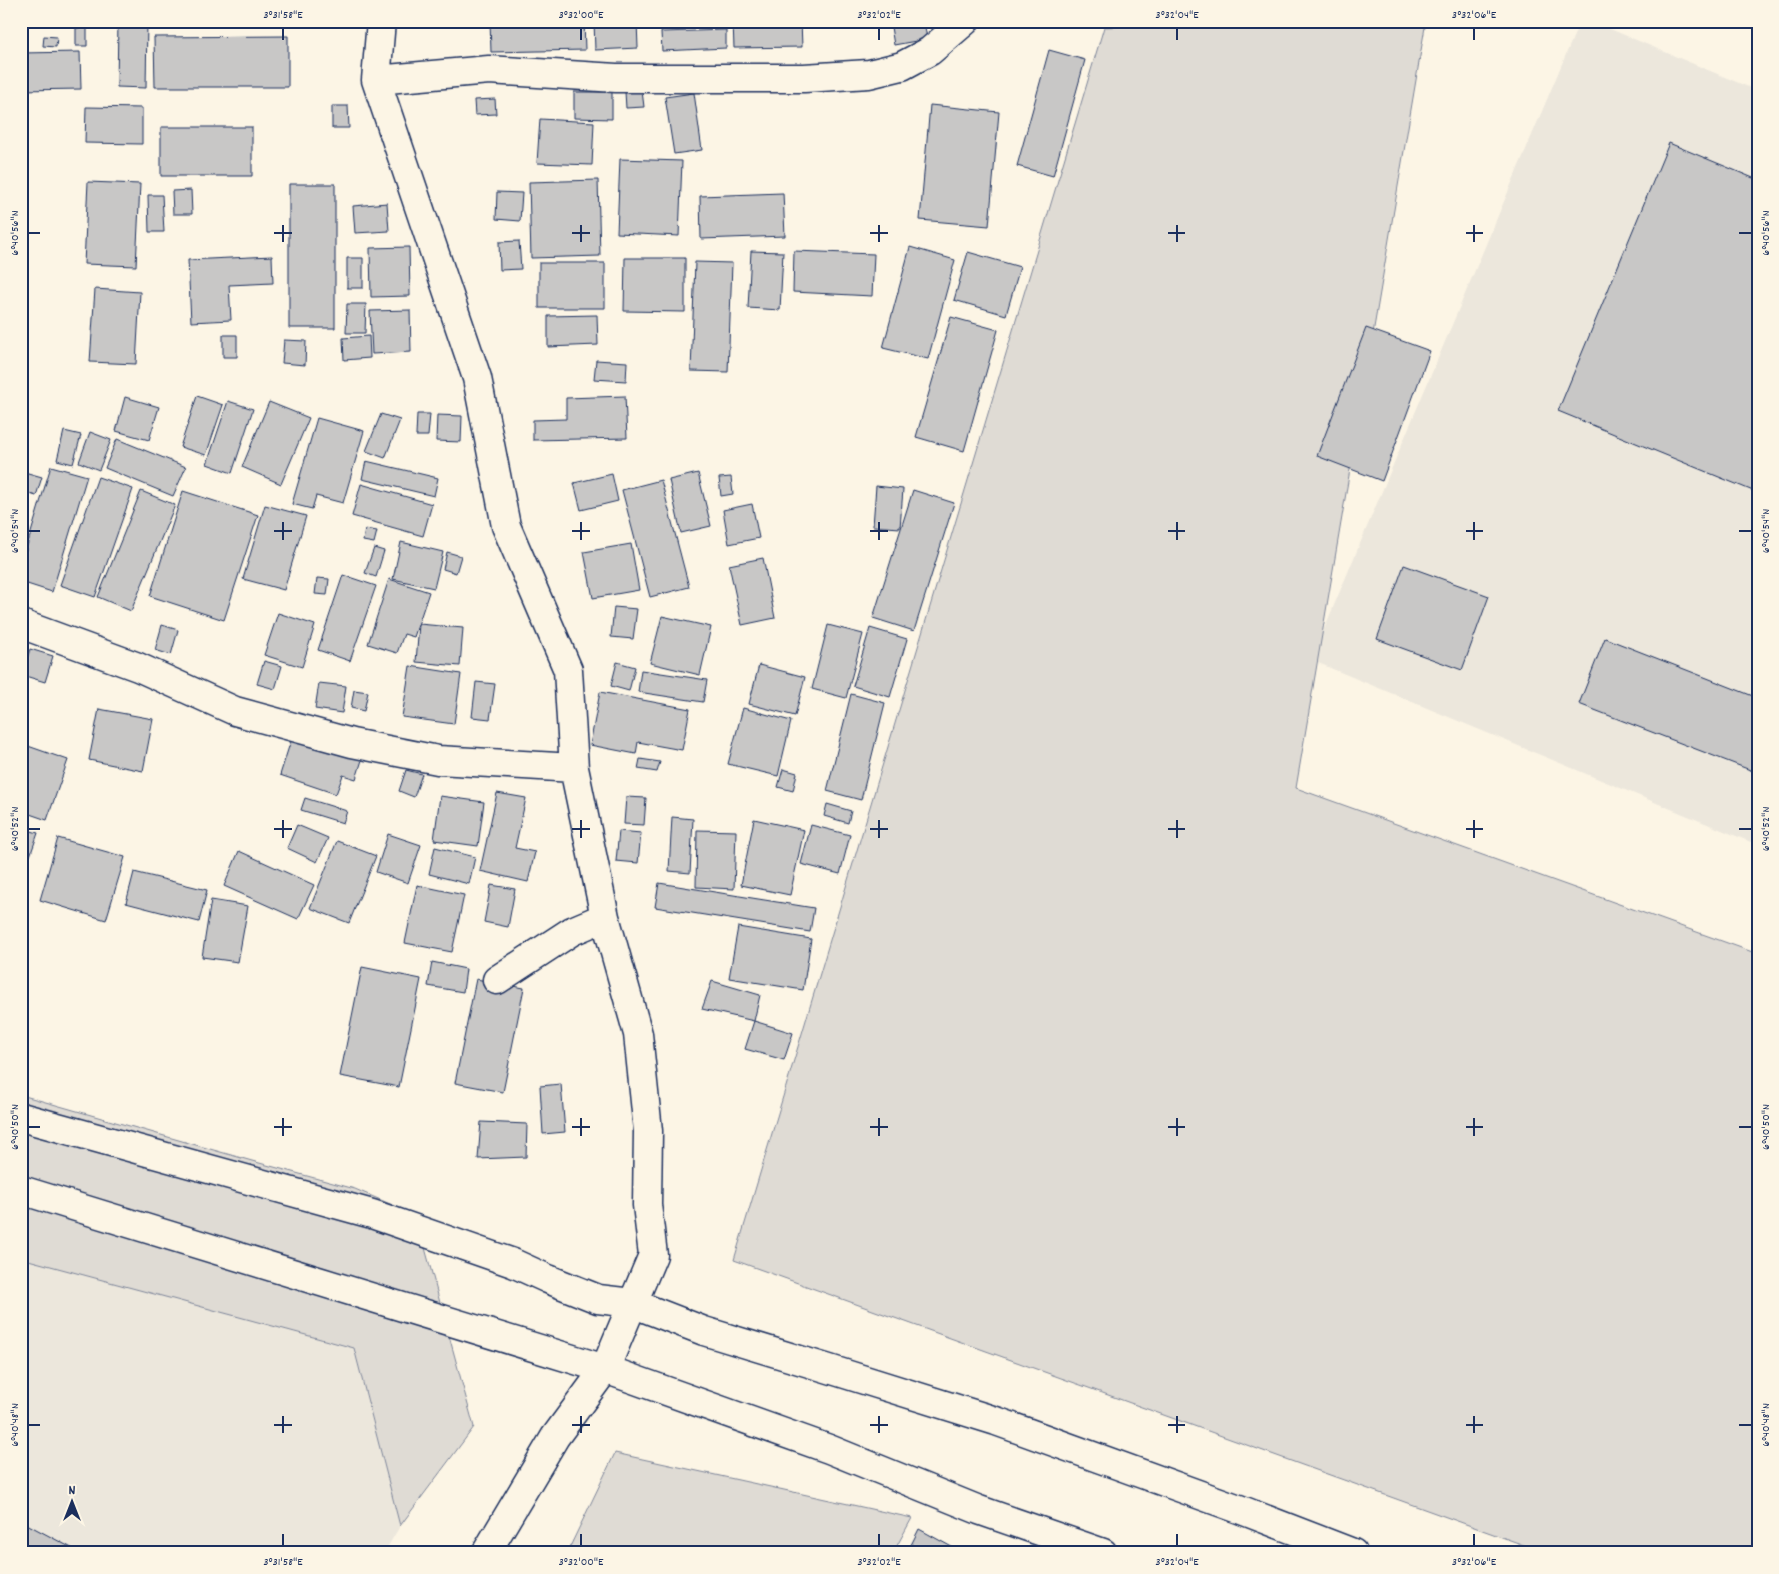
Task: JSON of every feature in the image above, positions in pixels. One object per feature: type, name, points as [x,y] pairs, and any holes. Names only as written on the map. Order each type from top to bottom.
[{"type":"street","points":[[381,21],[376,80],[477,378],[506,526],[568,670],[574,768],[605,918],[638,1034],[648,1131],[647,1205],[653,1255],[606,1369],[555,1438],[486,1553]]},
{"type":"street","points":[[376,80],[489,70],[616,78],[804,78],[869,74],[902,66],[930,51],[965,21]]},
{"type":"street","points":[[21,624],[138,667],[235,711],[352,743],[438,760],[574,768]]},
{"type":"street","points":[[497,980],[572,931],[605,918]]},
{"type":"street","points":[[21,1117],[372,1214],[513,1263],[598,1299],[632,1304],[704,1331],[996,1421],[1239,1509],[1353,1553]]},
{"type":"street","points":[[21,1190],[606,1369],[829,1449],[979,1510],[1103,1553]]},
{"type":"shaded area","points":[[1308,21],[1426,21],[1296,788],[1758,954],[1758,1553],[1546,1553],[734,1260],[1104,27]]},
{"type":"shaded area","points":[[1580,21],[1591,21],[1758,91],[1758,845],[1311,660]]},
{"type":"shaded area","points":[[21,1095],[355,1189],[416,1215],[474,1427],[400,1526],[354,1348],[21,1258]]},
{"type":"shaded area","points":[[21,1258],[354,1348],[400,1526],[384,1553],[21,1553]]},
{"type":"shaded area","points":[[615,1453],[912,1518],[893,1553],[567,1553]]},
{"type":"building","points":[[118,21],[147,21],[146,88],[117,87]]},
{"type":"building","points":[[490,21],[584,21],[585,50],[491,52]]},
{"type":"building","points":[[594,21],[637,21],[638,48],[595,50]]},
{"type":"building","points":[[733,21],[801,21],[802,47],[734,48]]},
{"type":"building","points":[[890,21],[924,21],[927,39],[894,45]]},
{"type":"building","points":[[76,28],[87,28],[87,46],[76,46]]},
{"type":"building","points":[[726,30],[726,48],[662,51],[661,32]]},
{"type":"building","points":[[44,36],[57,37],[56,47],[43,46]]},
{"type":"building","points":[[288,36],[288,87],[155,87],[154,37]]},
{"type":"building","points":[[1049,50],[1085,60],[1053,176],[1017,166]]},
{"type":"building","points":[[80,52],[81,89],[21,90],[21,53]]},
{"type":"building","points":[[642,91],[644,107],[626,108],[625,92]]},
{"type":"building","points":[[574,92],[612,92],[612,119],[574,118]]},
{"type":"building","points":[[694,93],[702,150],[674,154],[665,97]]},
{"type":"building","points":[[495,99],[496,114],[475,115],[474,100]]},
{"type":"building","points":[[930,105],[999,112],[989,226],[920,220]]},
{"type":"building","points":[[332,106],[348,106],[349,128],[332,128]]},
{"type":"building","points":[[86,107],[142,108],[142,144],[85,143]]},
{"type":"building","points":[[540,119],[594,122],[592,165],[537,163]]},
{"type":"building","points":[[161,127],[252,127],[252,176],[161,176]]},
{"type":"building","points":[[1669,143],[1758,180],[1758,493],[1558,411]]},
{"type":"building","points":[[620,159],[682,161],[679,236],[617,233]]},
{"type":"building","points":[[598,180],[600,256],[531,258],[529,182]]},
{"type":"building","points":[[88,182],[140,184],[136,266],[84,264]]},
{"type":"building","points":[[289,184],[335,184],[335,328],[289,328]]},
{"type":"building","points":[[191,190],[192,214],[173,214],[172,191]]},
{"type":"building","points":[[497,192],[522,193],[520,221],[496,219]]},
{"type":"building","points":[[783,193],[785,236],[701,239],[700,196]]},
{"type":"building","points":[[148,195],[162,195],[164,232],[149,232]]},
{"type":"building","points":[[387,203],[389,231],[355,233],[353,206]]},
{"type":"building","points":[[519,241],[521,269],[500,270],[499,242]]},
{"type":"building","points":[[409,247],[410,296],[371,297],[370,248]]},
{"type":"building","points":[[910,247],[955,260],[928,359],[883,348]]},
{"type":"building","points":[[751,251],[783,252],[780,310],[748,308]]},
{"type":"building","points":[[794,251],[874,254],[872,296],[793,292]]},
{"type":"building","points":[[968,252],[1020,267],[1006,315],[954,300]]},
{"type":"building","points":[[272,256],[273,283],[229,285],[231,320],[191,322],[188,260]]},
{"type":"building","points":[[347,258],[363,258],[363,288],[347,288]]},
{"type":"building","points":[[625,258],[685,258],[685,312],[624,311]]},
{"type":"building","points":[[695,262],[732,263],[728,372],[691,371]]},
{"type":"building","points":[[539,263],[605,263],[605,308],[539,308]]},
{"type":"building","points":[[95,289],[140,292],[136,364],[90,362]]},
{"type":"building","points":[[347,304],[366,304],[365,333],[346,333]]},
{"type":"building","points":[[410,310],[411,352],[372,354],[370,311]]},
{"type":"building","points":[[597,315],[598,345],[548,347],[548,316]]},
{"type":"building","points":[[951,317],[998,330],[964,451],[916,437]]},
{"type":"building","points":[[1366,328],[1430,351],[1382,481],[1317,456]]},
{"type":"building","points":[[223,335],[237,335],[237,357],[223,357]]},
{"type":"building","points":[[369,336],[370,358],[344,360],[343,338]]},
{"type":"building","points":[[284,340],[306,341],[305,365],[282,363]]},
{"type":"building","points":[[596,360],[627,362],[626,381],[594,379]]},
{"type":"building","points":[[197,396],[223,405],[206,455],[180,447]]},
{"type":"building","points":[[625,396],[627,438],[533,440],[533,420],[566,419],[566,398]]},
{"type":"building","points":[[125,397],[159,407],[149,440],[116,431]]},
{"type":"building","points":[[228,401],[253,409],[232,473],[207,464]]},
{"type":"building","points":[[269,402],[309,418],[281,484],[242,467]]},
{"type":"building","points":[[381,414],[400,420],[385,458],[366,451]]},
{"type":"building","points":[[417,414],[430,414],[428,436],[416,436]]},
{"type":"building","points":[[437,415],[462,416],[461,442],[436,441]]},
{"type":"building","points":[[317,418],[364,431],[343,503],[316,496],[312,509],[292,504]]},
{"type":"building","points":[[64,431],[81,435],[73,464],[57,460]]},
{"type":"building","points":[[90,432],[111,440],[99,470],[79,462]]},
{"type":"building","points":[[117,439],[186,467],[173,496],[105,468]]},
{"type":"building","points":[[366,461],[438,478],[434,496],[362,479]]},
{"type":"building","points":[[51,466],[87,476],[52,592],[21,582],[21,566]]},
{"type":"building","points":[[21,471],[42,477],[36,496],[21,491]]},
{"type":"building","points":[[698,473],[711,526],[681,533],[669,480]]},
{"type":"building","points":[[612,474],[618,501],[581,510],[574,483]]},
{"type":"building","points":[[98,477],[133,489],[95,597],[60,585]]},
{"type":"building","points":[[731,477],[733,494],[721,496],[719,478]]},
{"type":"building","points":[[661,480],[689,587],[650,597],[622,490]]},
{"type":"building","points":[[361,484],[432,504],[423,536],[352,516]]},
{"type":"building","points":[[876,486],[903,489],[900,528],[873,526]]},
{"type":"building","points":[[913,490],[954,503],[914,631],[873,618]]},
{"type":"building","points":[[141,491],[175,505],[131,611],[98,597]]},
{"type":"building","points":[[183,491],[258,515],[224,620],[150,596]]},
{"type":"building","points":[[752,504],[759,538],[729,544],[723,510]]},
{"type":"building","points":[[265,505],[306,516],[284,590],[243,579]]},
{"type":"building","points":[[365,529],[377,531],[374,543],[363,541]]},
{"type":"building","points":[[401,542],[443,552],[434,588],[393,579]]},
{"type":"building","points":[[631,544],[639,590],[593,598],[584,552]]},
{"type":"building","points":[[374,548],[384,551],[376,577],[365,573]]},
{"type":"building","points":[[447,552],[461,556],[456,573],[443,569]]},
{"type":"building","points":[[763,558],[775,618],[742,625],[729,565]]},
{"type":"building","points":[[1404,565],[1489,596],[1462,670],[1377,639]]},
{"type":"building","points":[[343,575],[376,586],[350,661],[318,650]]},
{"type":"building","points":[[317,578],[329,579],[327,595],[315,594]]},
{"type":"building","points":[[389,579],[429,592],[414,637],[404,634],[397,653],[368,644]]},
{"type":"building","points":[[614,607],[637,609],[633,639],[611,637]]},
{"type":"building","points":[[278,613],[315,625],[302,667],[264,655]]},
{"type":"building","points":[[662,616],[711,627],[700,675],[650,663]]},
{"type":"building","points":[[419,624],[463,628],[460,666],[416,662]]},
{"type":"building","points":[[162,625],[178,630],[171,655],[155,650]]},
{"type":"building","points":[[828,625],[863,634],[846,698],[812,689]]},
{"type":"building","points":[[870,628],[907,639],[890,697],[853,686]]},
{"type":"building","points":[[1605,638],[1758,698],[1758,773],[1579,704]]},
{"type":"building","points":[[30,649],[53,656],[45,682],[22,675]]},
{"type":"building","points":[[264,661],[282,666],[275,689],[257,684]]},
{"type":"building","points":[[617,662],[635,667],[629,691],[611,686]]},
{"type":"building","points":[[759,665],[805,677],[795,716],[749,704]]},
{"type":"building","points":[[410,666],[461,674],[454,724],[402,717]]},
{"type":"building","points":[[641,670],[707,680],[703,702],[638,692]]},
{"type":"building","points":[[476,682],[495,684],[490,719],[472,717]]},
{"type":"building","points":[[319,683],[346,686],[342,713],[315,709]]},
{"type":"building","points":[[354,690],[368,692],[364,711],[351,708]]},
{"type":"building","points":[[600,692],[690,709],[682,750],[638,742],[636,754],[590,745]]},
{"type":"building","points":[[851,694],[885,703],[861,800],[827,791]]},
{"type":"building","points":[[743,708],[791,721],[778,776],[728,764]]},
{"type":"building","points":[[99,709],[153,719],[143,771],[89,760]]},
{"type":"building","points":[[292,737],[362,760],[356,779],[343,775],[336,794],[280,775]]},
{"type":"building","points":[[28,746],[68,760],[47,820],[21,811],[21,766]]},
{"type":"building","points":[[640,759],[660,762],[657,772],[638,769]]},
{"type":"building","points":[[783,769],[797,773],[793,791],[778,787]]},
{"type":"building","points":[[406,770],[422,774],[414,797],[399,791]]},
{"type":"building","points":[[497,793],[526,798],[515,848],[535,852],[528,882],[480,871]]},
{"type":"building","points":[[440,796],[484,802],[478,846],[434,840]]},
{"type":"building","points":[[626,797],[646,798],[644,825],[624,824]]},
{"type":"building","points":[[305,798],[347,811],[343,823],[301,810]]},
{"type":"building","points":[[827,804],[851,811],[848,823],[824,816]]},
{"type":"building","points":[[672,817],[693,819],[690,873],[669,871]]},
{"type":"building","points":[[754,819],[804,830],[790,895],[741,885]]},
{"type":"building","points":[[297,825],[328,838],[317,862],[287,848]]},
{"type":"building","points":[[811,825],[850,835],[840,874],[801,864]]},
{"type":"building","points":[[21,828],[38,833],[30,856],[21,853]]},
{"type":"building","points":[[697,830],[736,831],[734,889],[696,887]]},
{"type":"building","points":[[619,831],[641,833],[638,863],[616,861]]},
{"type":"building","points":[[388,834],[421,845],[408,883],[376,872]]},
{"type":"building","points":[[58,838],[125,857],[106,920],[40,900]]},
{"type":"building","points":[[337,841],[376,856],[349,923],[310,908]]},
{"type":"building","points":[[435,847],[475,857],[469,884],[429,874]]},
{"type":"building","points":[[239,851],[314,885],[298,919],[224,886]]},
{"type":"building","points":[[134,872],[207,890],[199,922],[126,903]]},
{"type":"building","points":[[659,883],[814,908],[810,932],[655,907]]},
{"type":"building","points":[[417,885],[464,895],[452,952],[405,943]]},
{"type":"building","points":[[491,885],[515,889],[508,927],[484,922]]},
{"type":"building","points":[[211,900],[248,906],[238,962],[202,957]]},
{"type":"building","points":[[738,927],[811,939],[803,990],[729,978]]},
{"type":"building","points":[[432,962],[466,969],[463,992],[428,986]]},
{"type":"building","points":[[362,967],[421,979],[399,1087],[340,1076]]},
{"type":"building","points":[[476,979],[524,988],[503,1092],[455,1083]]},
{"type":"building","points":[[712,981],[760,995],[754,1021],[702,1009]]},
{"type":"building","points":[[754,1021],[793,1033],[784,1060],[745,1049]]},
{"type":"building","points":[[561,1084],[565,1132],[543,1134],[540,1086]]},
{"type":"building","points":[[481,1122],[527,1124],[526,1157],[478,1159]]},
{"type":"building","points":[[21,1521],[81,1553],[21,1553]]},
{"type":"building","points":[[919,1529],[959,1551],[958,1553],[907,1553]]}]
